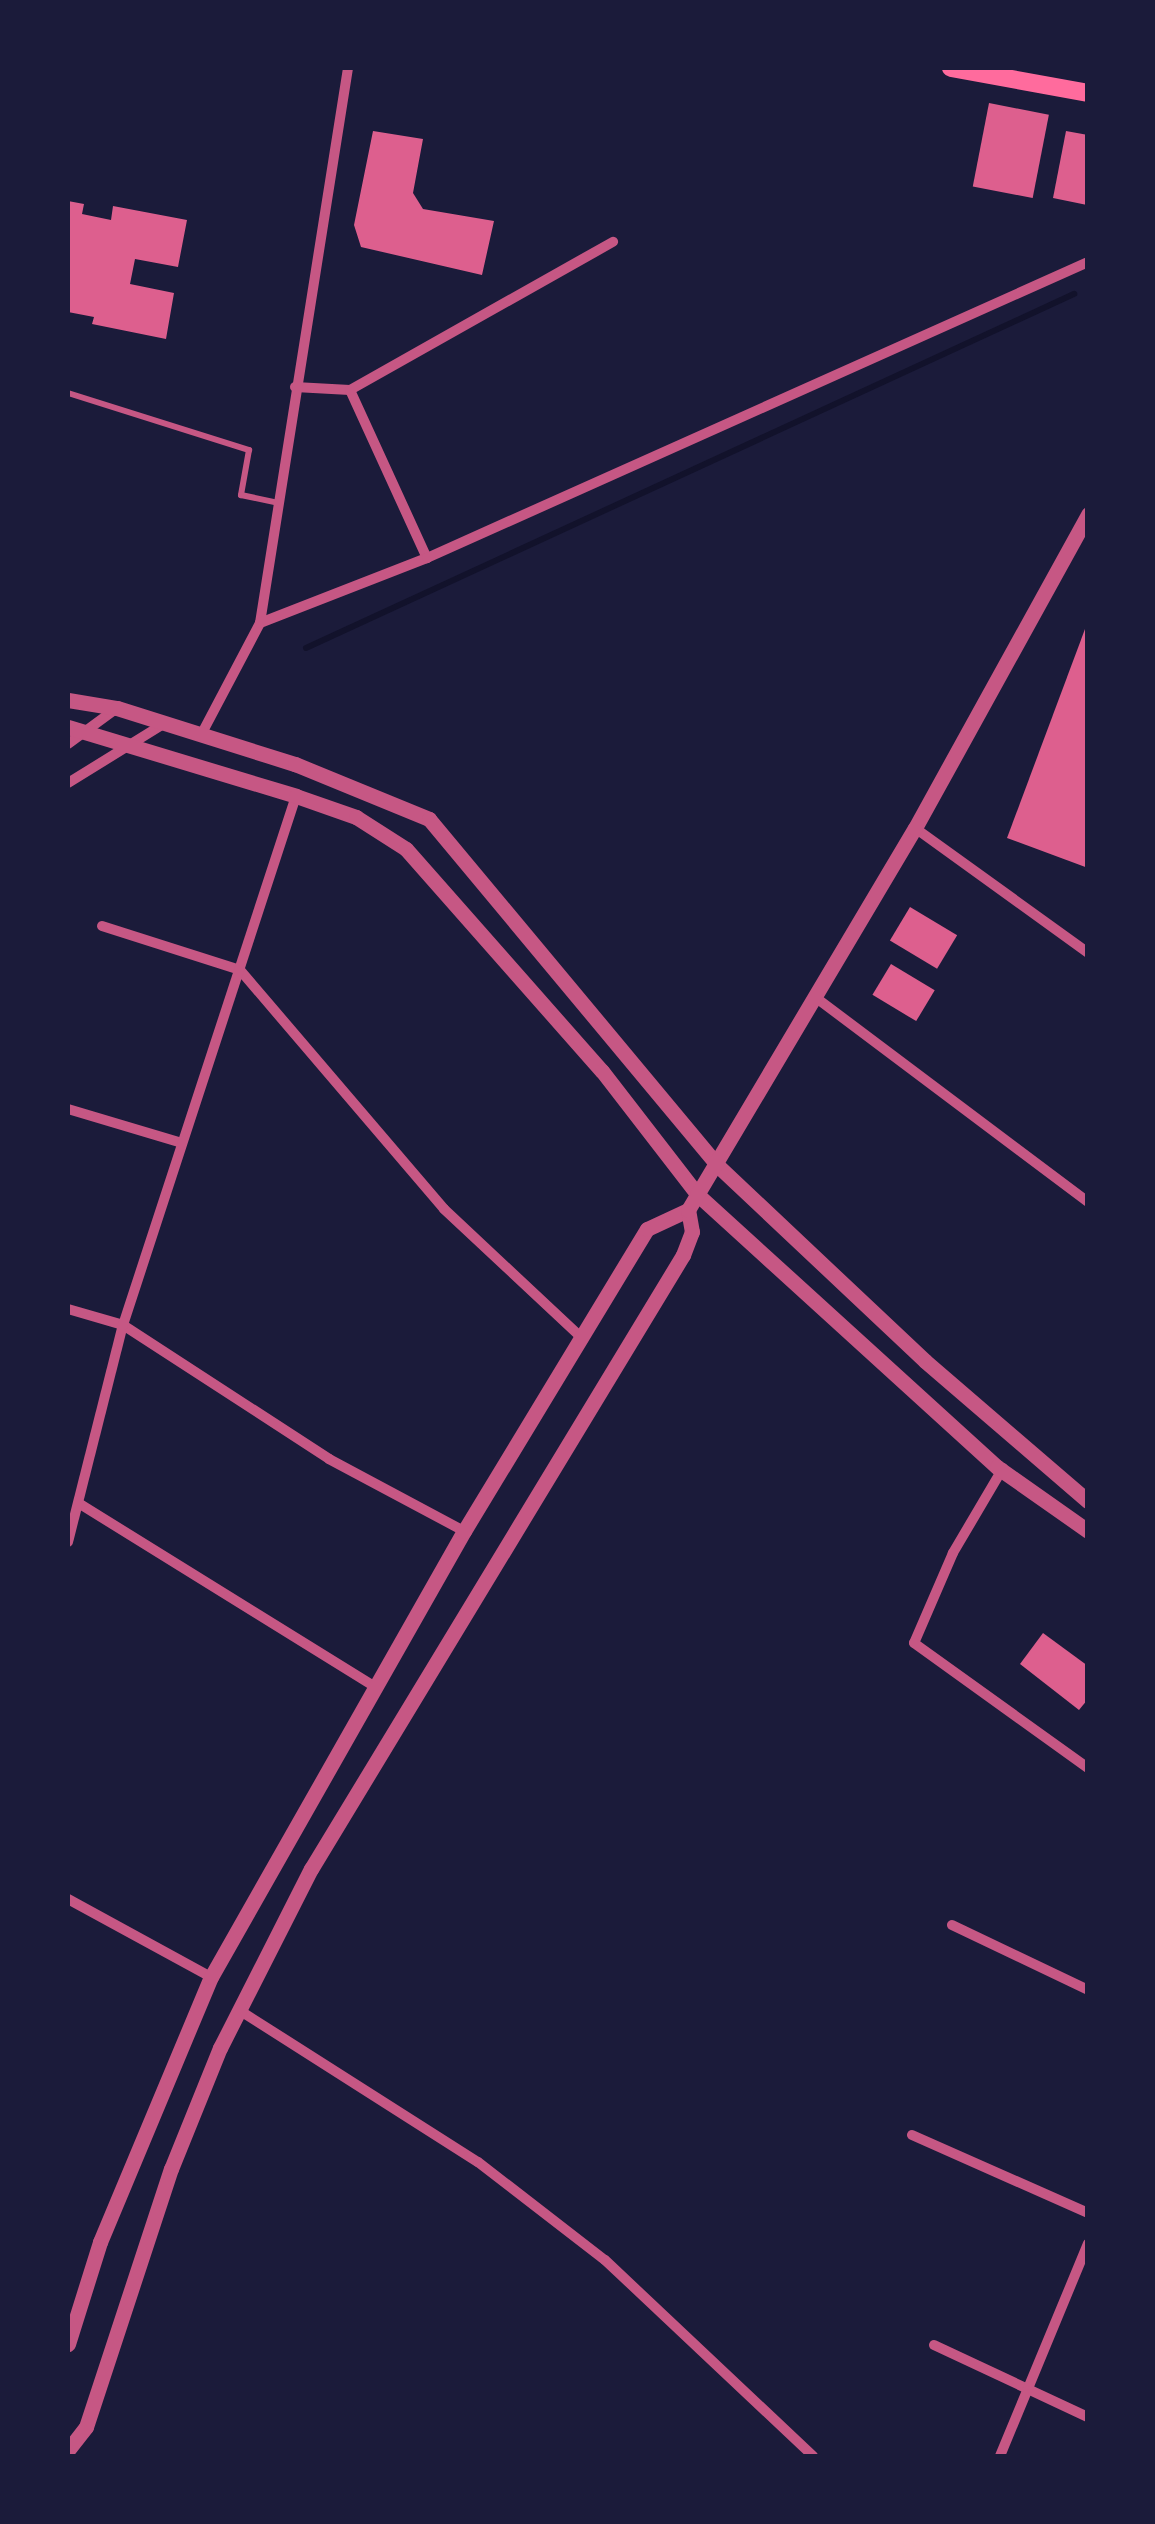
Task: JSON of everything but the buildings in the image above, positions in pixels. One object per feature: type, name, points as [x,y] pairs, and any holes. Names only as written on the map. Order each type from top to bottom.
[{"type":"main road","points":[[951,68],[1088,93]]},
{"type":"street","points":[[192,762],[201,735],[260,624],[294,387],[312,310],[348,68]]},
{"type":"street","points":[[294,387],[350,390],[613,242]]},
{"type":"street","points":[[260,624],[426,558],[1088,262]]},
{"type":"street","points":[[350,390],[426,558]]},
{"type":"street","points":[[68,2344],[100,2242],[211,1977],[464,1531],[646,1229],[688,1210],[698,1195],[916,828],[1088,514]]},
{"type":"street","points":[[68,700],[118,708],[295,764],[428,819],[716,1164],[925,1360],[1088,1501]]},
{"type":"street","points":[[68,744],[91,733],[118,708]]},
{"type":"street","points":[[68,783],[140,744],[164,723]]},
{"type":"street","points":[[68,728],[140,744],[296,796],[356,818],[406,849],[602,1072],[698,1195],[1002,1468],[1088,1531]]},
{"type":"street","points":[[68,1542],[123,1325],[296,796]]},
{"type":"street","points":[[916,828],[1088,953]]},
{"type":"street","points":[[102,926],[240,970],[444,1210],[582,1338]]},
{"type":"street","points":[[815,997],[1088,1202]]},
{"type":"street","points":[[68,1109],[182,1143]]},
{"type":"street","points":[[68,2450],[86,2427],[171,2169],[239,2010],[408,1704],[683,1255],[692,1232],[688,1210]]},
{"type":"street","points":[[68,1308],[123,1325],[329,1459],[464,1531]]},
{"type":"street","points":[[1002,1468],[953,1553],[914,1643],[1088,1768]]},
{"type":"street","points":[[80,1504],[376,1687]]},
{"type":"street","points":[[68,1900],[211,1977]]},
{"type":"street","points":[[952,1926],[1088,1990]]},
{"type":"street","points":[[239,2010],[478,2162],[577,2238],[726,2368],[813,2456]]},
{"type":"street","points":[[912,2135],[1088,2213]]},
{"type":"street","points":[[1000,2456],[1088,2244]]},
{"type":"street","points":[[934,2345],[1088,2417]]},
{"type":"lane","points":[[68,392],[249,450],[241,495],[278,503]]},
{"type":"waterway","points":[[306,648],[1074,294]]}]
